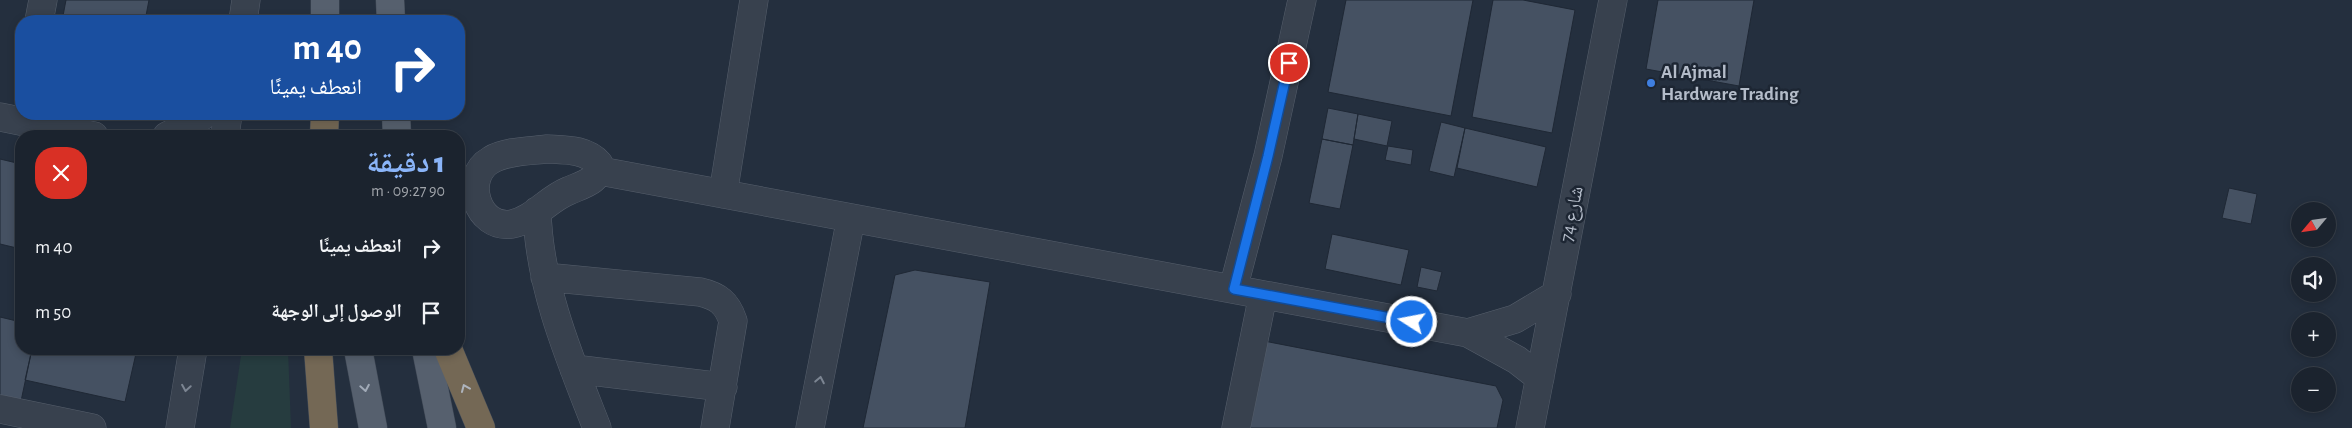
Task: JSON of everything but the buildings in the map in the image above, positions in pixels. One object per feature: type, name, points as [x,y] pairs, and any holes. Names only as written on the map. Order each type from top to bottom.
[{"type":"highway","points":[[318,355],[324,428]]},
{"type":"highway","points":[[451,355],[481,428]]},
{"type":"main road","points":[[325,0],[325,15]]},
{"type":"main road","points":[[390,0],[391,15]]},
{"type":"main road","points":[[359,355],[373,428]]},
{"type":"main road","points":[[427,355],[442,428]]},
{"type":"street","points":[[40,15],[43,0]]},
{"type":"street","points":[[244,15],[246,0]]},
{"type":"street","points":[[723,194],[754,0]]},
{"type":"street","points":[[1234,289],[1268,156],[1302,0]]},
{"type":"street","name":"شارع 74","points":[[1530,428],[1614,0]]},
{"type":"street","points":[[32,120],[71,130]]},
{"type":"street","points":[[179,130],[197,120]]},
{"type":"street","points":[[569,150],[588,154],[599,164],[600,171],[596,178],[562,194],[537,211],[511,224],[496,222],[484,213],[476,200],[474,185],[480,171],[490,160],[526,151],[569,150]]},
{"type":"street","points":[[600,171],[1468,333],[1517,360],[1540,378]]},
{"type":"street","points":[[537,211],[538,237],[545,277],[574,369],[597,428]]},
{"type":"street","points":[[810,428],[851,218]]},
{"type":"street","points":[[545,277],[700,292],[712,294],[722,300],[729,310],[733,321],[715,428]]},
{"type":"street","points":[[1468,333],[1515,319],[1557,294]]},
{"type":"street","points":[[1236,428],[1262,295]]},
{"type":"street","points":[[180,428],[191,355]]},
{"type":"street","points":[[574,369],[723,387]]},
{"type":"street","points":[[0,409],[92,428]]},
{"type":"green space","points":[[241,355],[288,355],[291,428],[230,428]]},
{"type":"place","name":"Al Ajmal Hardware Trading","points":[[1651,83]]},
{"type":"route","points":[[1289,63],[1268,156],[1234,289],[1412,322]]}]
